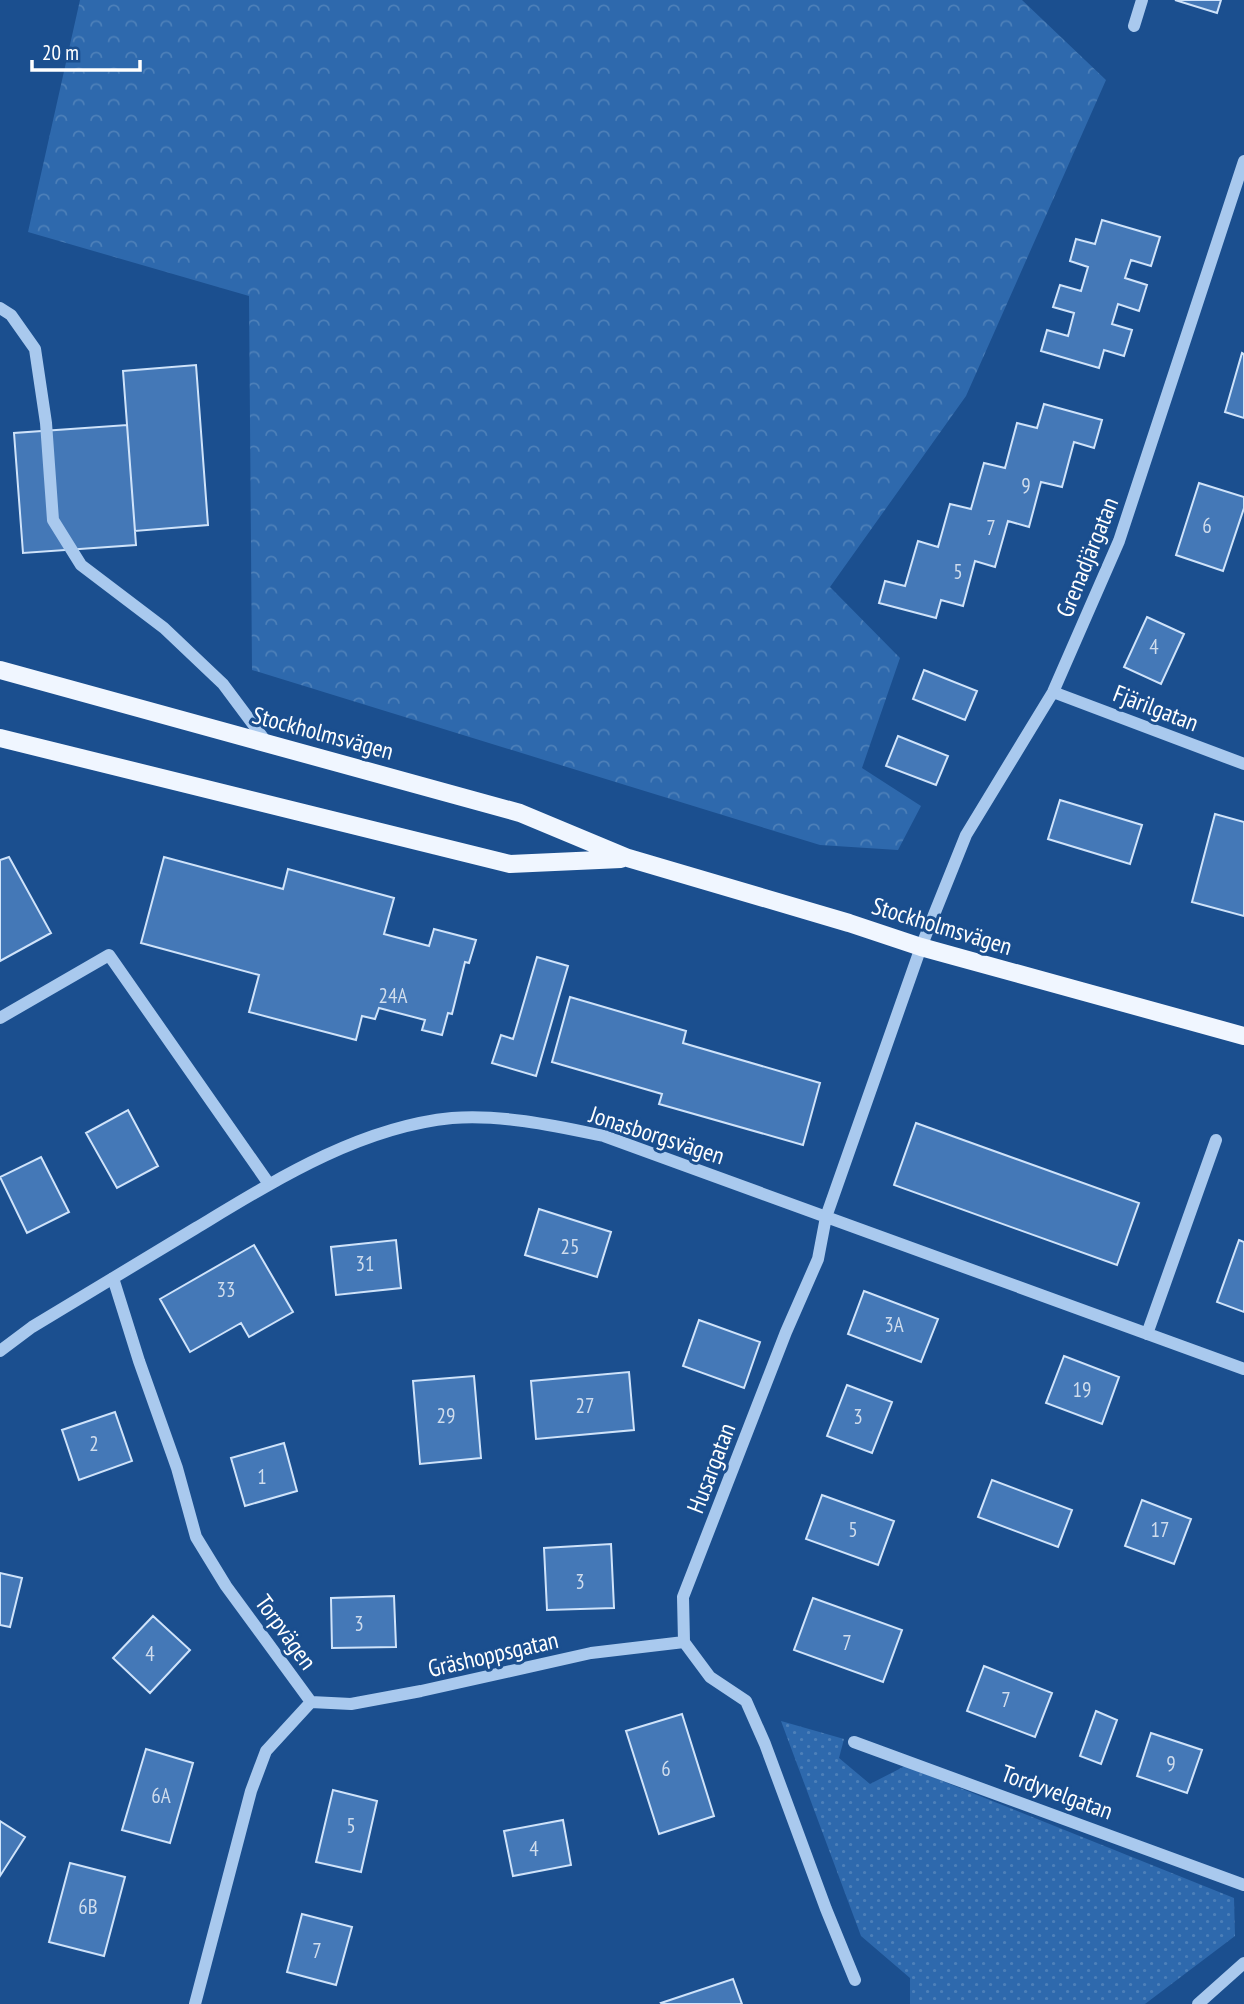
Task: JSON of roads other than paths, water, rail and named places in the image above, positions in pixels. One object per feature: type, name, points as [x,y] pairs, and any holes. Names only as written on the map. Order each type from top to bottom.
[{"type":"main road","name":"Stockholmsvägen","points":[[0,670],[520,813],[628,858],[921,947],[1244,1036]]},
{"type":"main road","name":"Stockholmsvägen","points":[[0,738],[510,864],[628,858]]},
{"type":"main road","points":[[0,748],[23,744]]},
{"type":"street","points":[[1135,26],[1142,0]]},
{"type":"street","name":"Grenadjärgatan","points":[[921,947],[966,835],[1053,692],[1119,541],[1244,161]]},
{"type":"street","points":[[0,308],[11,315],[35,349],[46,423],[53,520],[81,565],[164,628],[223,684],[267,743]]},
{"type":"street","name":"Fjärilgatan","points":[[1053,692],[1244,764]]},
{"type":"street","name":"Husargatan","points":[[684,1642],[683,1597],[786,1332],[818,1259],[826,1217],[921,947]]},
{"type":"street","points":[[0,1018],[109,955],[269,1184]]},
{"type":"street","name":"Jonasborgsvägen","points":[[0,1351],[32,1327],[269,1184],[344,1148],[397,1127],[453,1118],[497,1119],[550,1125],[604,1136],[1244,1369]]},
{"type":"street","points":[[1147,1334],[1216,1140]]},
{"type":"street","name":"Torpvägen","points":[[113,1278],[177,1468],[196,1537],[226,1586],[312,1702],[266,1751],[251,1791],[195,2004]]},
{"type":"street","points":[[684,1642],[710,1677],[746,1701],[855,1980]]},
{"type":"street","name":"Gräshoppsgatan","points":[[312,1702],[351,1704],[591,1653],[684,1642]]},
{"type":"street","name":"Tordyvelgatan","points":[[854,1741],[1244,1885]]},
{"type":"street","points":[[1198,2004],[1244,1963]]}]
